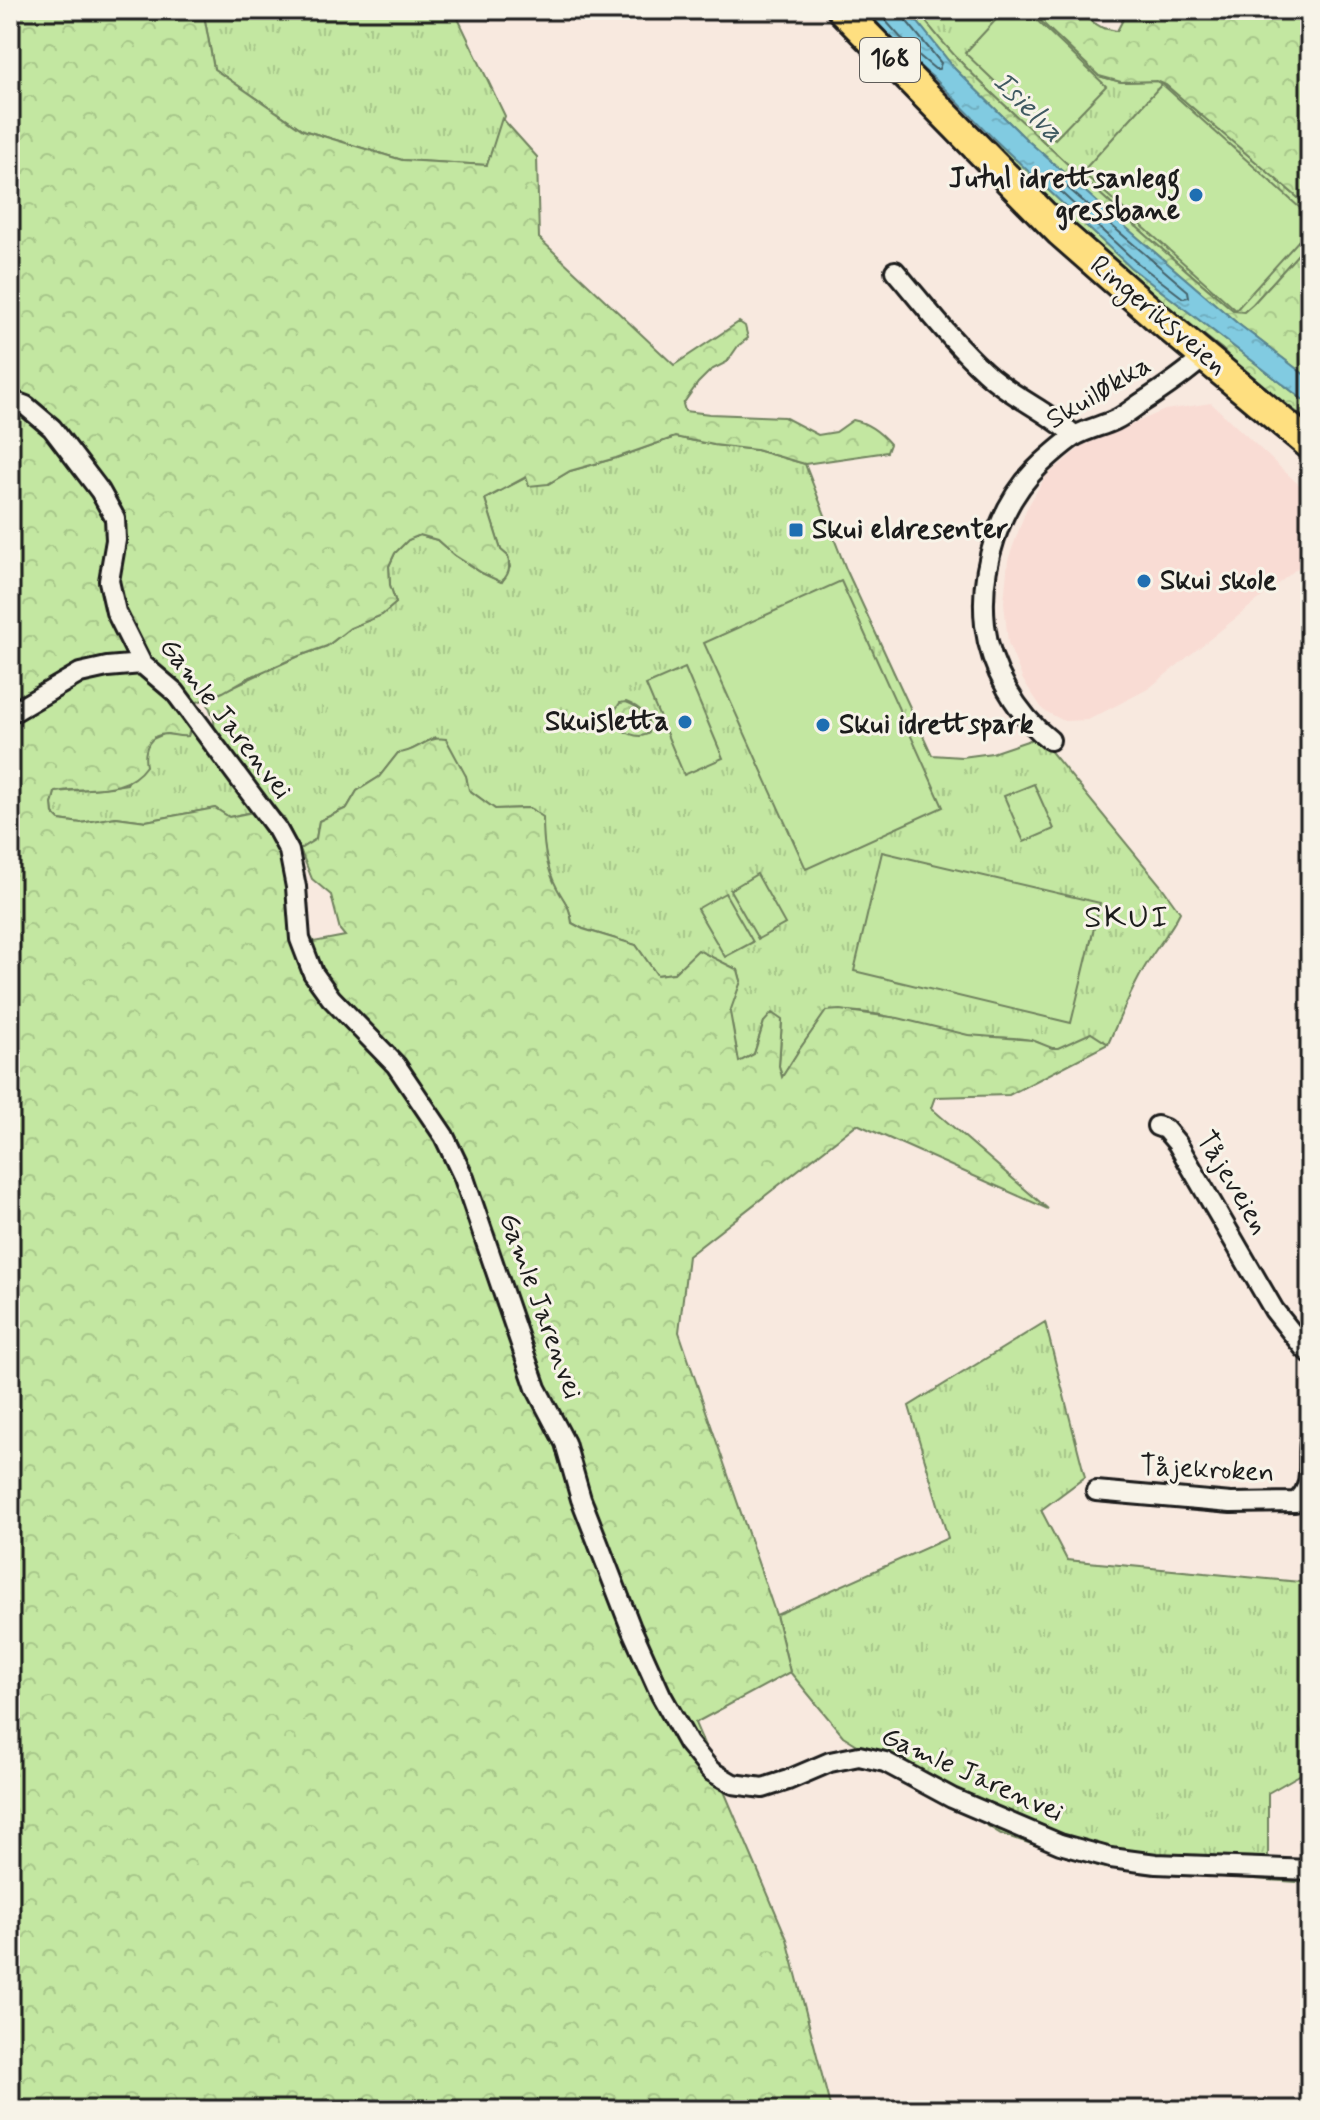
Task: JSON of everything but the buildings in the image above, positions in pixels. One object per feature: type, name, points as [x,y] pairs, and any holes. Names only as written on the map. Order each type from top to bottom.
[{"type":"main road","name":"Ringeriksveien","points":[[842,10],[1060,232],[1310,445]]},
{"type":"street","points":[[895,271],[985,372],[1007,390],[1060,422],[1075,436]]},
{"type":"street","name":"Skuiløkka","points":[[1050,740],[1033,727],[1015,701],[999,671],[985,625],[986,575],[993,543],[1025,482],[1041,464],[1075,436],[1117,419],[1171,384],[1205,356]]},
{"type":"street","name":"Gamle Jarenvei","points":[[10,400],[26,406],[52,428],[100,491],[115,518],[116,540],[109,581],[116,612],[142,664],[175,692],[277,829],[289,851],[296,887],[300,939],[313,973],[331,998],[396,1065],[444,1136],[464,1178],[536,1388],[565,1443],[581,1499],[631,1628],[661,1695],[688,1743],[711,1771],[733,1784],[763,1788],[830,1762],[859,1756],[885,1762],[952,1798],[1060,1844],[1111,1858],[1156,1864],[1310,1870]]},
{"type":"street","points":[[10,712],[80,673],[142,664]]},
{"type":"street","name":"Tåjeveien","points":[[1157,1126],[1165,1129],[1177,1143],[1274,1310],[1310,1353]]},
{"type":"street","name":"Tåjekroken","points":[[1096,1491],[1231,1503],[1295,1502],[1308,1490],[1310,1441]]},
{"type":"shaded area","name":"Skui skole","points":[[1211,403],[1310,495],[1310,558],[1148,689],[1088,720],[1064,721],[1043,710],[1023,680],[1008,643],[1004,602],[1008,560],[1026,510],[1045,477],[1082,446],[1165,410]]},
{"type":"green space","points":[[10,10],[203,10],[214,69],[303,130],[402,160],[487,165],[502,118],[537,157],[539,238],[674,365],[739,322],[745,326],[748,338],[727,362],[711,370],[698,383],[683,404],[685,411],[784,417],[818,435],[836,432],[853,420],[864,423],[890,444],[887,452],[805,464],[756,450],[675,437],[570,471],[548,484],[529,486],[526,477],[485,499],[501,550],[508,556],[509,570],[501,582],[454,555],[437,540],[420,535],[408,540],[395,553],[389,566],[390,585],[396,603],[382,615],[350,628],[327,646],[177,710],[190,729],[188,736],[161,734],[152,739],[147,749],[146,766],[137,776],[116,786],[55,792],[52,804],[53,814],[59,820],[81,823],[116,817],[146,821],[215,808],[229,817],[253,812],[283,860],[288,899],[314,942],[345,936],[340,930],[331,895],[312,879],[300,849],[316,839],[319,821],[347,808],[357,791],[379,777],[398,753],[439,738],[446,739],[466,776],[469,790],[495,809],[529,808],[543,817],[547,862],[572,923],[636,945],[657,975],[674,973],[698,950],[738,970],[741,981],[730,1012],[739,1062],[754,1054],[764,1022],[772,1013],[782,1020],[779,1066],[782,1077],[826,1011],[898,1018],[968,1035],[1032,1040],[1052,1048],[1091,1033],[1108,1044],[1009,1095],[935,1097],[931,1108],[1048,1209],[857,1124],[688,1256],[679,1332],[776,1615],[790,1672],[695,1723],[787,1939],[831,2110],[10,2110]]},
{"type":"green space","points":[[203,10],[454,10],[505,116],[487,165],[402,160],[303,130],[214,69]]},
{"type":"green space","points":[[908,10],[917,10],[955,56],[997,98],[1103,197],[1234,311],[1244,312],[1253,304],[1310,241],[1310,305],[1303,315],[1310,326],[1310,379],[1237,323],[1026,139],[955,69]]},
{"type":"green space","points":[[917,10],[1029,10],[1099,76],[1121,82],[1157,81],[1166,85],[1310,208],[1310,241],[1253,304],[1244,312],[1234,311],[1103,197],[997,98],[955,56]]},
{"type":"green space","points":[[1005,10],[1026,10],[1106,86],[1055,139],[965,53]]},
{"type":"green space","points":[[1029,10],[1082,10],[1084,17],[1103,28],[1117,31],[1128,10],[1310,10],[1310,208],[1166,85],[1157,81],[1121,82],[1099,76]]},
{"type":"green space","name":"Jutul idrettsanlegg gressbane","points":[[1162,84],[1310,217],[1310,228],[1236,310],[1082,172]]},
{"type":"green space","points":[[993,138],[1130,267],[1310,405],[1310,419],[1244,372],[1204,335],[1175,318],[1130,282],[1005,159]]},
{"type":"green space","points":[[675,437],[756,450],[805,464],[846,569],[932,755],[962,757],[992,753],[1039,737],[1180,912],[1141,974],[1108,1044],[1093,1038],[1050,1048],[1025,1039],[966,1035],[880,1015],[827,1011],[782,1078],[779,1066],[782,1021],[764,1022],[754,1054],[739,1063],[729,1011],[741,981],[738,970],[698,951],[674,973],[657,975],[636,945],[572,923],[568,908],[549,871],[542,817],[529,808],[495,809],[468,789],[466,776],[435,737],[406,753],[398,753],[379,777],[357,791],[347,808],[319,821],[316,839],[300,849],[284,818],[257,796],[215,741],[214,719],[206,699],[327,646],[350,628],[382,615],[396,603],[390,585],[389,566],[395,553],[408,540],[420,535],[437,540],[454,555],[502,582],[510,567],[508,556],[501,550],[485,499],[527,477],[548,484],[570,471]]},
{"type":"green space","name":"Skui idrettspark","points":[[841,581],[943,807],[806,869],[704,643]]},
{"type":"green space","name":"Skuisletta","points":[[685,668],[723,758],[684,775],[646,685]]},
{"type":"green space","points":[[626,702],[644,713],[649,733],[635,736],[613,724],[613,713],[620,703]]},
{"type":"green space","points":[[190,729],[253,812],[229,817],[215,808],[146,821],[116,817],[81,823],[59,820],[53,814],[55,792],[127,784],[150,740],[164,734],[188,736]]},
{"type":"green space","points":[[1034,784],[1054,829],[1024,842],[1004,796]]},
{"type":"green space","points":[[882,852],[1100,903],[1071,1023],[854,971]]},
{"type":"green space","points":[[757,874],[785,924],[758,939],[730,890]]},
{"type":"green space","points":[[725,893],[753,942],[725,957],[697,909]]},
{"type":"green space","points":[[1045,1322],[1085,1477],[1041,1510],[1067,1560],[1310,1583],[1310,1769],[1268,1793],[1268,1858],[1310,1876],[1310,1883],[1104,1868],[1001,1834],[843,1736],[790,1672],[776,1615],[948,1538],[909,1406]]},
{"type":"water","points":[[866,10],[908,10],[955,69],[1026,139],[1237,323],[1310,379],[1310,405],[1130,267],[935,79],[905,54]]},
{"type":"place","name":"Jutul idrettsanlegg gressbane","points":[[1196,195]]},
{"type":"place","name":"Skui eldresenter","points":[[796,530]]},
{"type":"place","name":"Skui skole","points":[[1144,581]]},
{"type":"place","name":"Skuisletta","points":[[685,722]]},
{"type":"place","name":"Skui idrettspark","points":[[823,725]]},
{"type":"district","name":"SKUI","points":[[1127,918]]},
{"type":"water label","name":"Isielva","points":[[1028,107]]}]
